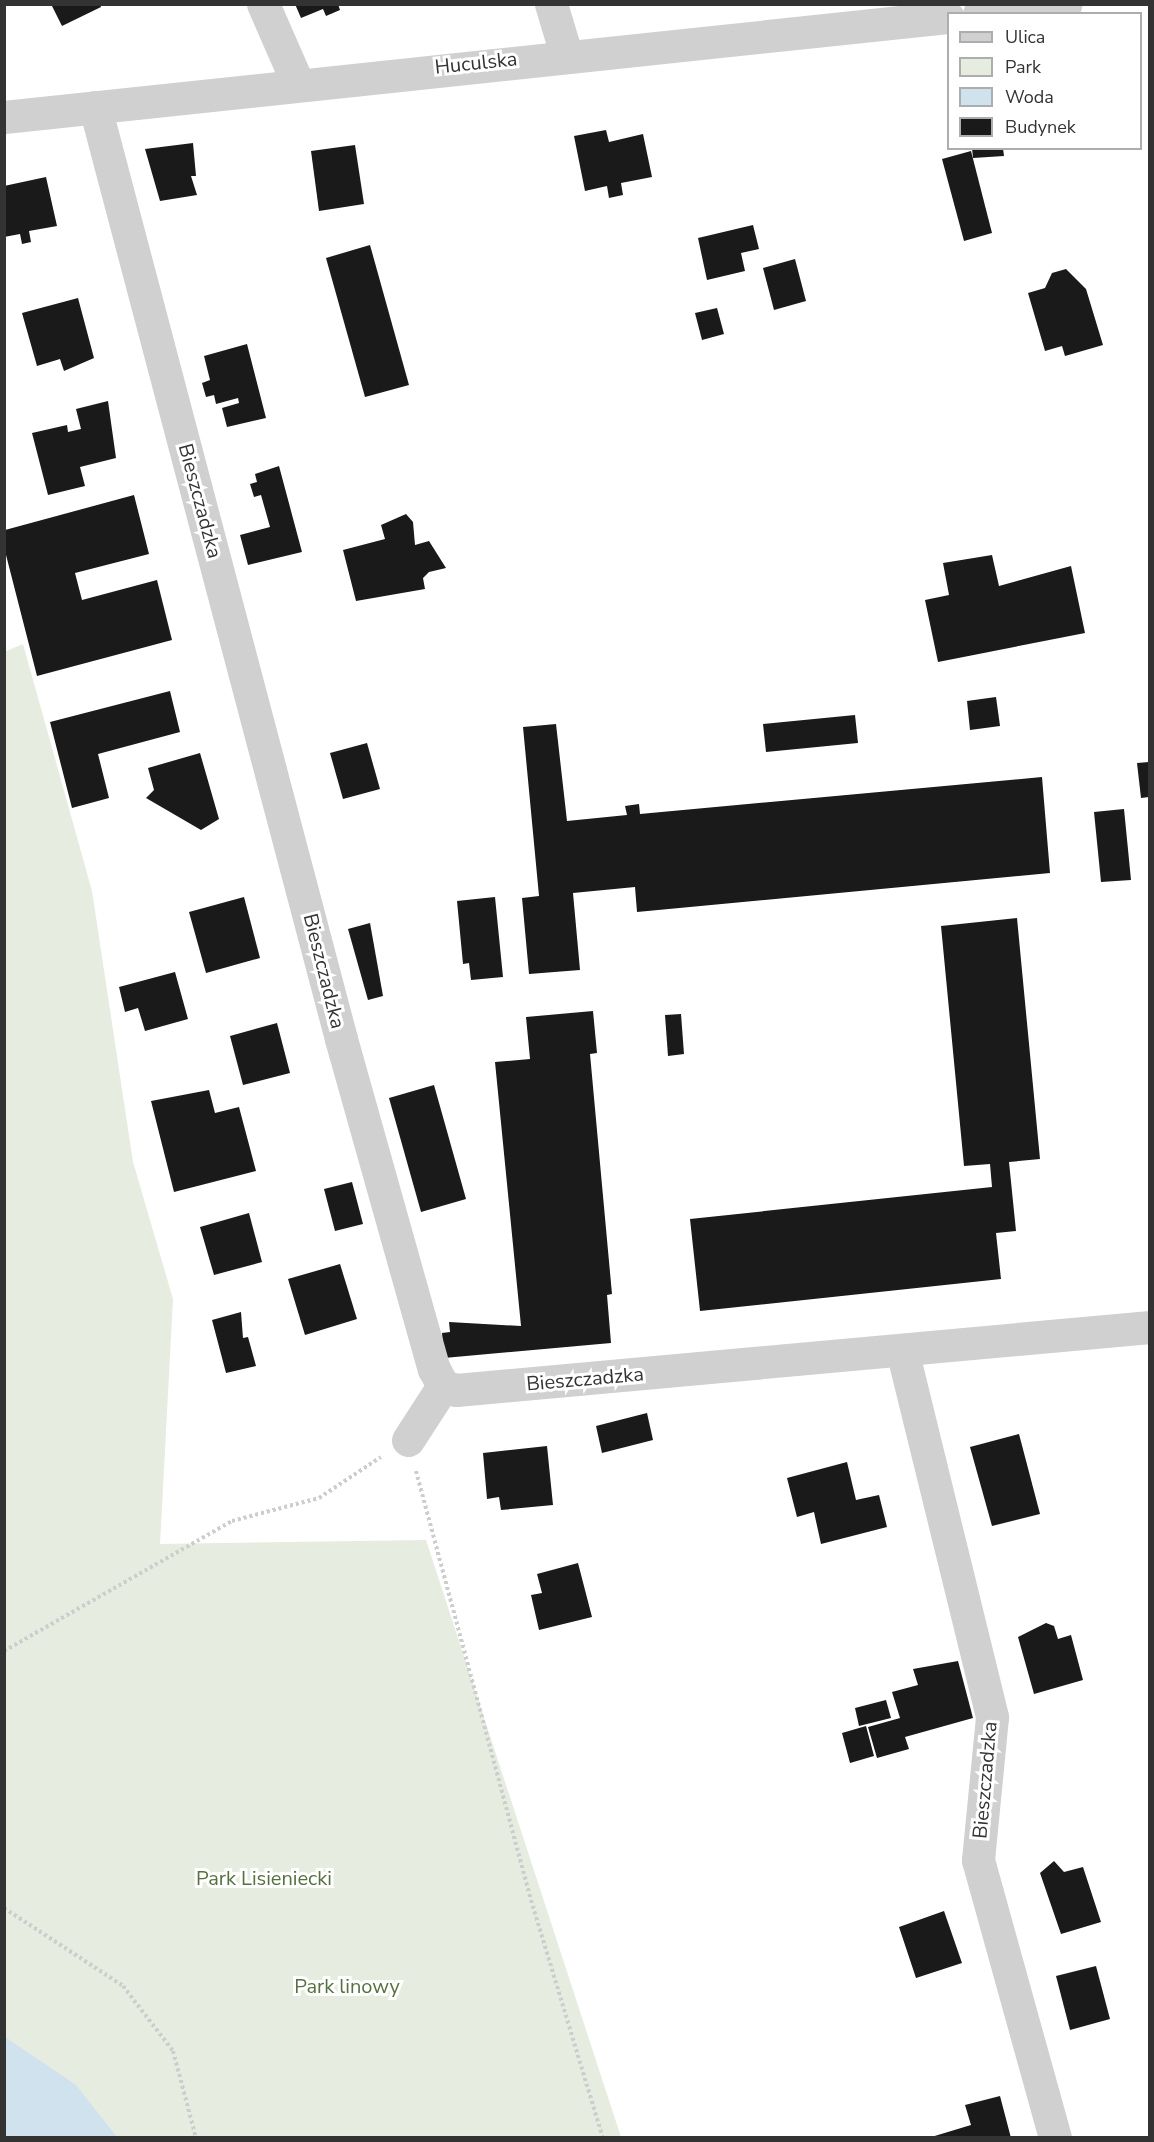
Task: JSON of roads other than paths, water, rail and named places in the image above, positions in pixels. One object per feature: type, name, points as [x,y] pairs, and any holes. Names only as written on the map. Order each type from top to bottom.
[{"type":"street","points":[[263,4],[298,84]]},
{"type":"street","points":[[551,4],[566,54]]},
{"type":"street","points":[[995,12],[1049,5]]},
{"type":"street","name":"Huculska","points":[[4,117],[566,54],[947,16]]},
{"type":"street","name":"Bieszczadzka","points":[[95,107],[341,1039],[434,1369],[443,1386],[467,1389],[1149,1327]]},
{"type":"street","name":"Bieszczadzka","points":[[902,1350],[992,1717],[978,1860],[1055,2138]]},
{"type":"street","points":[[408,1440],[443,1386]]},
{"type":"water","points":[[5,2037],[76,2085],[117,2137],[5,2137]]},
{"type":"park label","name":"Park Lisieniecki","points":[[264,1878]]},
{"type":"park label","name":"Park linowy","points":[[347,1986]]}]
